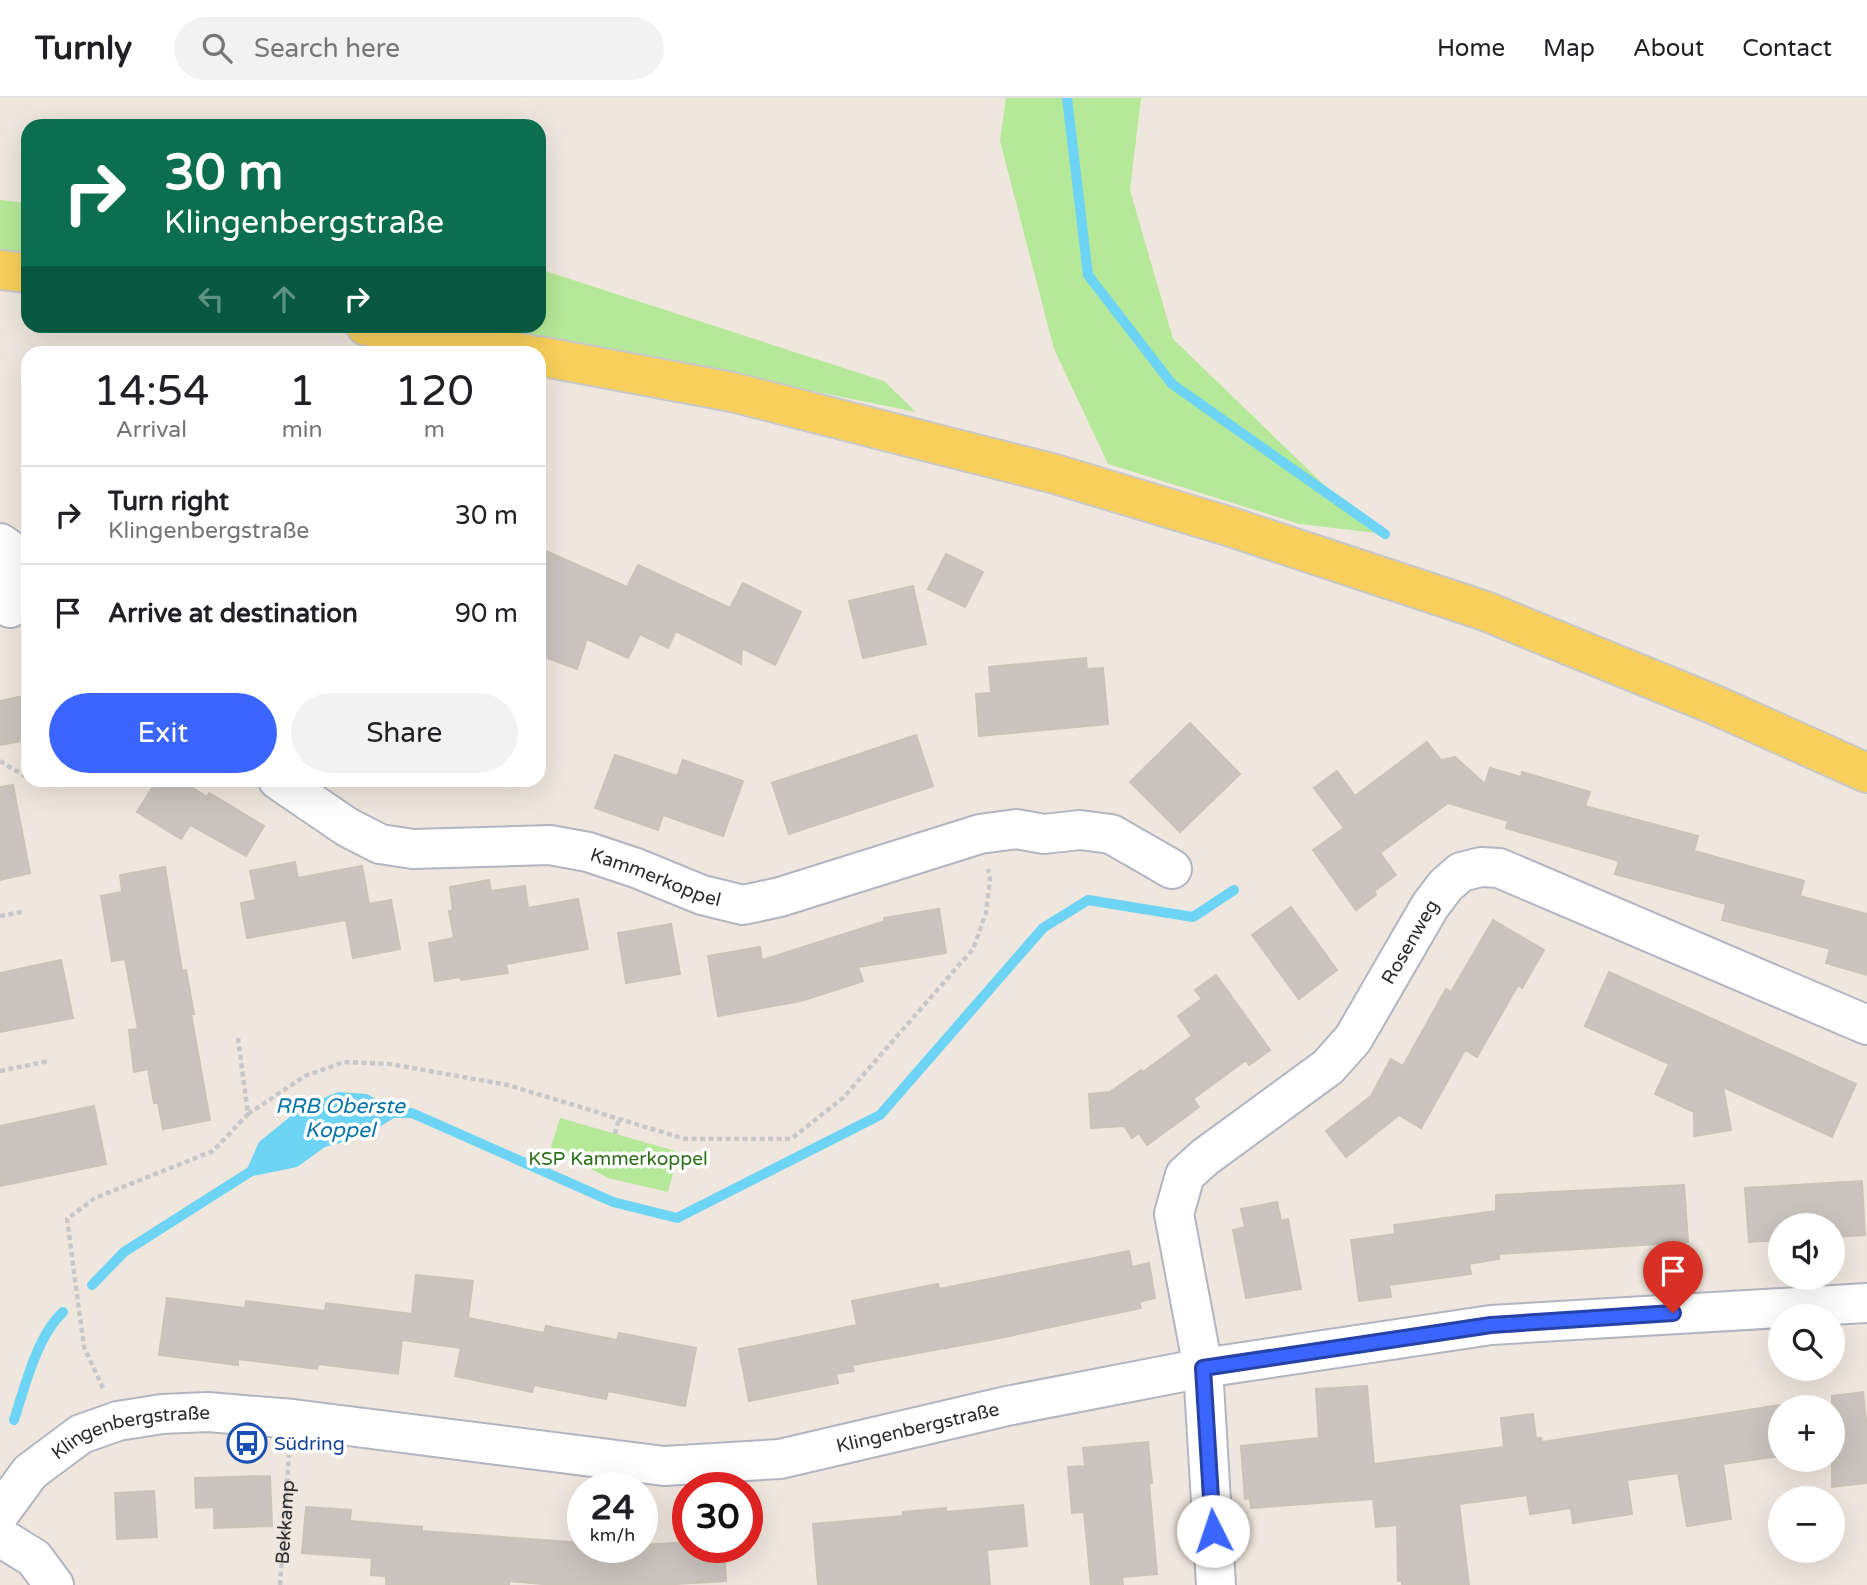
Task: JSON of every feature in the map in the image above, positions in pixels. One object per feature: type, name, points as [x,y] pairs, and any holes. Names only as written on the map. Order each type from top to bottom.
[{"type":"main road","points":[[0,270],[21,272]]},
{"type":"main road","points":[[406,333],[481,346]]},
{"type":"main road","points":[[546,357],[732,392],[1055,474],[1231,527],[1485,611],[1715,705],[1867,773]]},
{"type":"street","points":[[0,543],[16,554],[19,568],[13,611]]},
{"type":"street","name":"Kammerkoppel","points":[[288,787],[346,827],[380,844],[413,849],[550,845],[588,852],[702,895],[743,905],[780,897],[980,834],[1016,829],[1044,834],[1080,830],[1111,834],[1172,869]]},
{"type":"street","name":"Rosenweg","points":[[1216,1585],[1203,1368],[1174,1214],[1185,1175],[1205,1157],[1328,1067],[1353,1039],[1430,906],[1446,885],[1461,872],[1481,867],[1499,868],[1867,1025]]},
{"type":"street","name":"Klingenbergstraße","points":[[0,1513],[30,1472],[82,1434],[118,1421],[162,1413],[208,1412],[293,1419],[664,1466],[780,1459],[1007,1406],[1203,1368],[1491,1325],[1867,1303]]},
{"type":"street","points":[[0,1537],[34,1558],[54,1585]]},
{"type":"path","points":[[0,761],[21,774]]},
{"type":"path","points":[[118,1421],[84,1347],[67,1219],[95,1198],[213,1151],[248,1114],[305,1076],[344,1062],[390,1064],[508,1085],[685,1139],[791,1139],[843,1098],[972,949],[986,913],[990,879],[980,834]]},
{"type":"path","points":[[0,916],[22,912]]},
{"type":"path","points":[[238,1038],[248,1114]]},
{"type":"path","points":[[0,1071],[49,1061]]},
{"type":"path","points":[[615,1134],[619,1119]]},
{"type":"path","name":"Bekkamp","points":[[280,1585],[289,1459]]},
{"type":"green space","points":[[1006,98],[1141,98],[1130,190],[1173,339],[1348,508],[1385,534],[1300,524],[1108,464],[1054,349],[1000,141]]},
{"type":"green space","points":[[0,200],[21,202],[21,259],[0,257]]},
{"type":"green space","points":[[546,271],[884,381],[916,412],[521,333],[546,333]]},
{"type":"green space","name":"KSP Kammerkoppel","points":[[560,1118],[679,1152],[668,1192],[608,1178],[551,1147]]},
{"type":"water","name":"RRB Oberste Koppel","points":[[338,1092],[367,1094],[402,1113],[363,1137],[325,1147],[297,1167],[243,1178],[259,1142],[302,1107]]},
{"type":"building","points":[[546,551],[627,587],[638,565],[730,608],[743,583],[801,612],[775,665],[742,648],[741,664],[676,631],[668,648],[640,634],[628,658],[587,639],[577,669],[546,658]]},
{"type":"building","points":[[946,554],[983,572],[965,607],[928,589]]},
{"type":"building","points":[[913,586],[926,644],[863,658],[849,601]]},
{"type":"building","points":[[1086,658],[1087,669],[1103,668],[1108,724],[979,736],[976,694],[991,693],[989,667]]},
{"type":"building","points":[[21,696],[21,741],[0,745],[0,701]]},
{"type":"building","points":[[1190,723],[1240,774],[1180,832],[1130,782]]},
{"type":"building","points":[[916,735],[933,786],[789,834],[772,783]]},
{"type":"building","points":[[1427,742],[1441,760],[1455,757],[1485,784],[1490,768],[1521,777],[1522,772],[1590,792],[1585,806],[1698,836],[1694,851],[1804,881],[1800,896],[1867,914],[1867,975],[1826,963],[1830,949],[1722,920],[1726,904],[1615,874],[1619,861],[1506,828],[1508,821],[1448,803],[1380,853],[1396,875],[1374,891],[1376,895],[1356,910],[1313,850],[1344,828],[1314,788],[1337,771],[1355,796]]},
{"type":"building","points":[[615,755],[677,776],[683,760],[743,781],[723,836],[663,815],[658,830],[595,808]]},
{"type":"building","points":[[13,785],[30,873],[0,880],[0,787]]},
{"type":"building","points":[[153,787],[192,787],[207,797],[209,793],[264,826],[246,856],[190,825],[181,839],[137,812]]},
{"type":"building","points":[[295,862],[298,878],[362,866],[369,904],[391,900],[400,949],[353,958],[346,920],[247,938],[241,903],[256,900],[250,871]]},
{"type":"building","points":[[165,867],[182,971],[186,970],[194,1014],[191,1014],[210,1120],[163,1129],[158,1103],[154,1103],[148,1069],[134,1072],[129,1030],[138,1029],[125,959],[112,961],[101,896],[122,892],[120,875]]},
{"type":"building","points":[[489,880],[491,891],[525,886],[528,908],[578,899],[588,949],[506,964],[508,973],[435,981],[429,943],[454,938],[449,911],[453,910],[450,887]]},
{"type":"building","points":[[1291,907],[1337,970],[1299,999],[1252,935]]},
{"type":"building","points":[[939,909],[946,953],[858,967],[863,981],[801,1001],[718,1016],[708,956],[760,947],[762,960],[885,921],[884,918]]},
{"type":"building","points":[[1493,920],[1544,950],[1522,988],[1518,985],[1477,1057],[1465,1050],[1421,1128],[1399,1115],[1346,1157],[1326,1131],[1371,1096],[1391,1059],[1403,1066],[1446,989],[1451,992]]},
{"type":"building","points":[[671,924],[680,974],[626,983],[618,933]]},
{"type":"building","points":[[61,960],[73,1018],[0,1032],[0,973]]},
{"type":"building","points":[[1609,972],[1856,1084],[1832,1137],[1723,1087],[1731,1130],[1694,1136],[1694,1112],[1655,1094],[1669,1064],[1585,1026]]},
{"type":"building","points":[[1216,975],[1270,1050],[1249,1065],[1246,1060],[1193,1099],[1199,1107],[1147,1145],[1139,1133],[1132,1138],[1124,1126],[1091,1128],[1089,1094],[1110,1092],[1192,1036],[1178,1016],[1202,999],[1195,990]]},
{"type":"building","points":[[94,1106],[106,1164],[0,1186],[0,1126]]},
{"type":"building","points":[[1862,1181],[1865,1235],[1845,1236],[1845,1213],[1768,1213],[1768,1241],[1749,1242],[1745,1188]]},
{"type":"building","points":[[1684,1185],[1688,1242],[1499,1254],[1499,1259],[1469,1264],[1471,1274],[1389,1285],[1391,1297],[1359,1301],[1351,1240],[1395,1234],[1394,1225],[1496,1211],[1496,1195]]},
{"type":"building","points":[[1277,1202],[1281,1221],[1288,1219],[1301,1289],[1246,1298],[1233,1230],[1245,1227],[1241,1209]]},
{"type":"building","points":[[1129,1251],[1132,1267],[1149,1263],[1155,1298],[1139,1302],[1141,1308],[995,1339],[852,1365],[854,1371],[836,1374],[838,1383],[749,1401],[739,1349],[857,1325],[852,1301],[938,1284],[939,1289]]},
{"type":"building","points":[[416,1275],[473,1281],[468,1318],[544,1333],[546,1326],[617,1340],[619,1333],[696,1348],[685,1406],[608,1391],[606,1399],[534,1385],[532,1392],[455,1376],[461,1348],[402,1340],[398,1374],[318,1364],[317,1369],[238,1359],[238,1365],[159,1355],[167,1298],[245,1308],[246,1301],[325,1311],[326,1303],[412,1314]]},
{"type":"building","points":[[1367,1386],[1374,1464],[1504,1447],[1501,1418],[1533,1414],[1536,1438],[1541,1438],[1542,1442],[1768,1407],[1768,1458],[1723,1464],[1731,1519],[1687,1526],[1678,1473],[1627,1480],[1632,1514],[1573,1523],[1571,1508],[1530,1514],[1527,1495],[1459,1504],[1469,1585],[1402,1585],[1402,1581],[1398,1581],[1397,1525],[1376,1527],[1373,1499],[1251,1508],[1250,1498],[1245,1499],[1241,1446],[1319,1438],[1316,1389]]},
{"type":"building","points":[[1863,1392],[1867,1427],[1867,1483],[1832,1486],[1832,1472],[1845,1472],[1845,1395],[1840,1395]]},
{"type":"building","points":[[1148,1442],[1157,1574],[1122,1577],[1123,1585],[1091,1585],[1084,1512],[1072,1513],[1068,1467],[1085,1466],[1083,1448]]},
{"type":"building","points":[[270,1476],[272,1526],[214,1528],[214,1507],[196,1508],[195,1478]]},
{"type":"building","points":[[154,1491],[157,1537],[117,1539],[115,1493]]},
{"type":"building","points":[[1023,1505],[1027,1546],[987,1550],[990,1585],[818,1585],[813,1524],[903,1516],[903,1512],[946,1508],[946,1512]]},
{"type":"building","points":[[306,1507],[351,1510],[350,1521],[422,1527],[422,1531],[567,1542],[567,1563],[658,1563],[658,1544],[672,1543],[672,1563],[725,1563],[726,1581],[659,1585],[554,1585],[509,1581],[509,1585],[386,1585],[386,1576],[371,1575],[372,1558],[302,1553]]},
{"type":"waterway","points":[[1067,98],[1088,275],[1172,384],[1385,534]]},
{"type":"waterway","points":[[391,1113],[412,1113],[613,1202],[677,1218],[880,1115],[1043,928],[1088,900],[1193,917],[1234,890]]},
{"type":"waterway","points":[[92,1285],[124,1252],[253,1170]]},
{"type":"waterway","points":[[14,1420],[39,1348],[63,1312]]},
{"type":"place","name":"Südring","points":[[247,1443]]},
{"type":"route","points":[[1213,1531],[1203,1368],[1491,1325],[1673,1313]]}]
